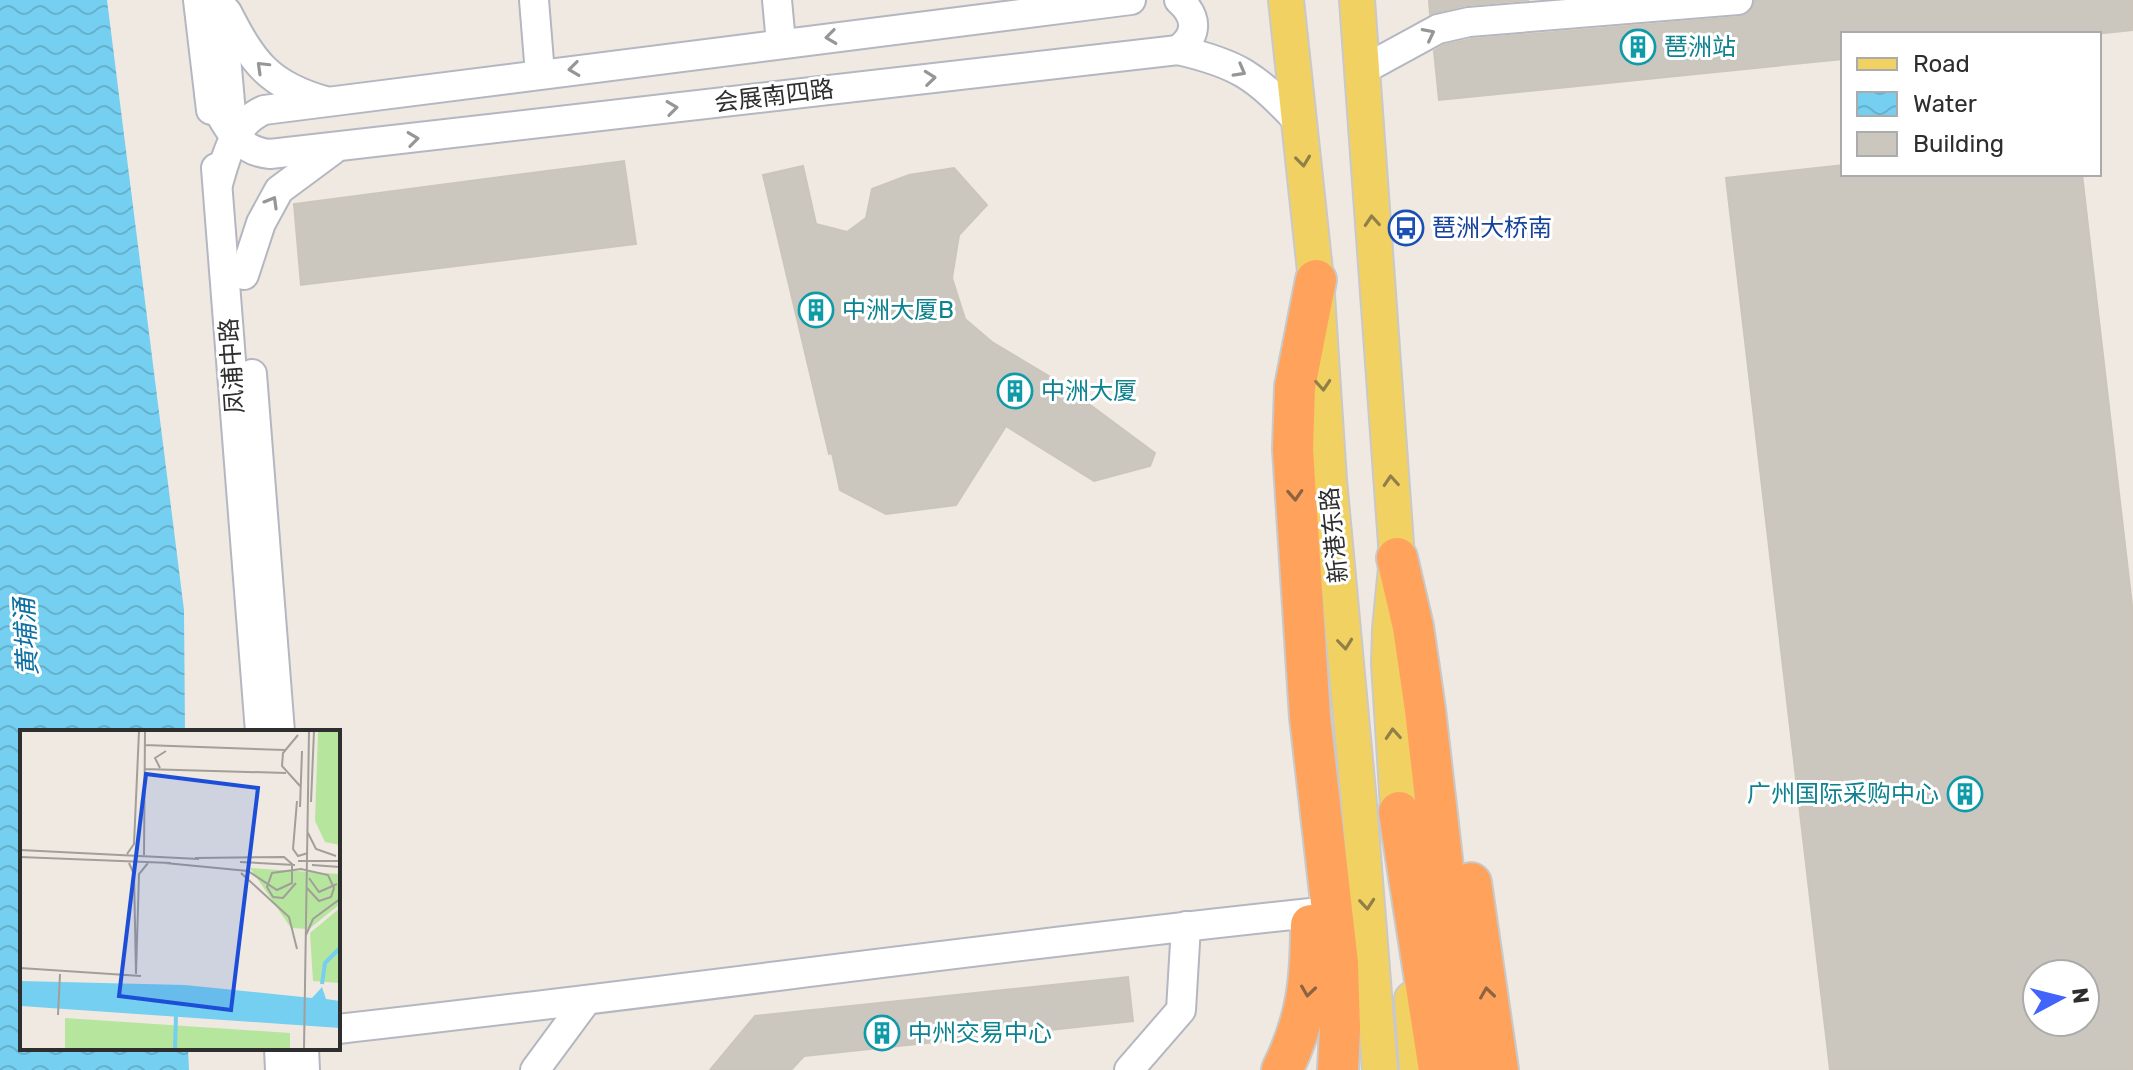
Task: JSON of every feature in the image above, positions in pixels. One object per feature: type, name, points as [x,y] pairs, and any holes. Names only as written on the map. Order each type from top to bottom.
[{"type":"highway","points":[[1282,1070],[1297,1036],[1308,997],[1310,717],[1293,449],[1295,387],[1316,280]]},
{"type":"highway","points":[[1397,558],[1413,627],[1425,710],[1466,1070]]},
{"type":"highway","points":[[1425,710],[1451,790],[1467,856],[1498,1070]]},
{"type":"highway","points":[[1310,717],[1329,866],[1340,1001],[1338,1070]]},
{"type":"highway","points":[[1399,812],[1439,1070]]},
{"type":"main road","name":"新港东路","points":[[1286,0],[1316,280],[1329,480],[1380,1070]]},
{"type":"main road","points":[[1357,0],[1397,558],[1389,664],[1417,1070]]},
{"type":"street","name":"凤浦中路","points":[[198,0],[218,184],[260,730]]},
{"type":"street","name":"凤浦中路","points":[[221,0],[280,730]]},
{"type":"street","points":[[221,0],[259,66],[301,94],[330,102]]},
{"type":"street","points":[[534,0],[540,74]]},
{"type":"street","points":[[777,0],[781,43]]},
{"type":"street","points":[[218,184],[233,137],[250,116],[264,110],[781,43],[968,10],[1131,0]]},
{"type":"street","points":[[1178,50],[1188,42],[1193,24],[1187,7],[1179,0]]},
{"type":"street","points":[[1361,71],[1438,29],[1469,22],[1738,0]]},
{"type":"street","name":"会展南四路","points":[[233,137],[257,153],[336,148],[1178,50],[1234,66],[1257,80],[1298,121]]},
{"type":"street","points":[[209,93],[233,137]]},
{"type":"street","points":[[244,275],[261,223],[279,190],[336,148]]},
{"type":"street","points":[[340,1029],[1311,913]]},
{"type":"street","points":[[1129,1070],[1181,1010],[1186,926]]},
{"type":"street","points":[[535,1070],[586,1001]]},
{"type":"street","points":[[279,1050],[280,1070]]},
{"type":"street","points":[[304,1050],[305,1070]]},
{"type":"water","name":"黄埔涌","points":[[0,0],[107,0],[184,610],[185,730],[20,730],[20,1050],[188,1050],[189,1070],[0,1070]]},
{"type":"building","points":[[1429,0],[1529,0],[1467,5],[1430,14]]},
{"type":"building","name":"琶洲站","points":[[1755,0],[2133,0],[2133,30],[2101,33],[1841,32],[1841,59],[1439,100],[1434,51],[1444,45],[1472,39],[1739,17],[1748,13]]},
{"type":"building","points":[[624,161],[636,244],[301,285],[294,204]]},
{"type":"building","name":"广州国际采购中心","points":[[1841,165],[1841,176],[2082,176],[2133,614],[2133,1070],[1830,1070],[1726,178]]},
{"type":"building","points":[[803,166],[816,224],[847,232],[866,218],[872,189],[909,175],[954,168],[987,205],[959,235],[952,278],[965,319],[992,342],[1062,384],[1155,453],[1150,466],[1094,481],[1006,426],[956,505],[886,514],[840,490],[763,175]]},
{"type":"building","name":"中州交易中心","points":[[1128,977],[1133,1021],[804,1056],[791,1070],[710,1070],[755,1016]]},
{"type":"place","name":"琶洲站","points":[[1638,47]]},
{"type":"place","name":"琶洲大桥南","points":[[1406,228]]},
{"type":"place","name":"中洲大厦B","points":[[816,310]]},
{"type":"place","name":"中洲大厦","points":[[1015,391]]},
{"type":"place","name":"广州国际采购中心","points":[[1965,794]]},
{"type":"place","name":"中州交易中心","points":[[882,1033]]}]
